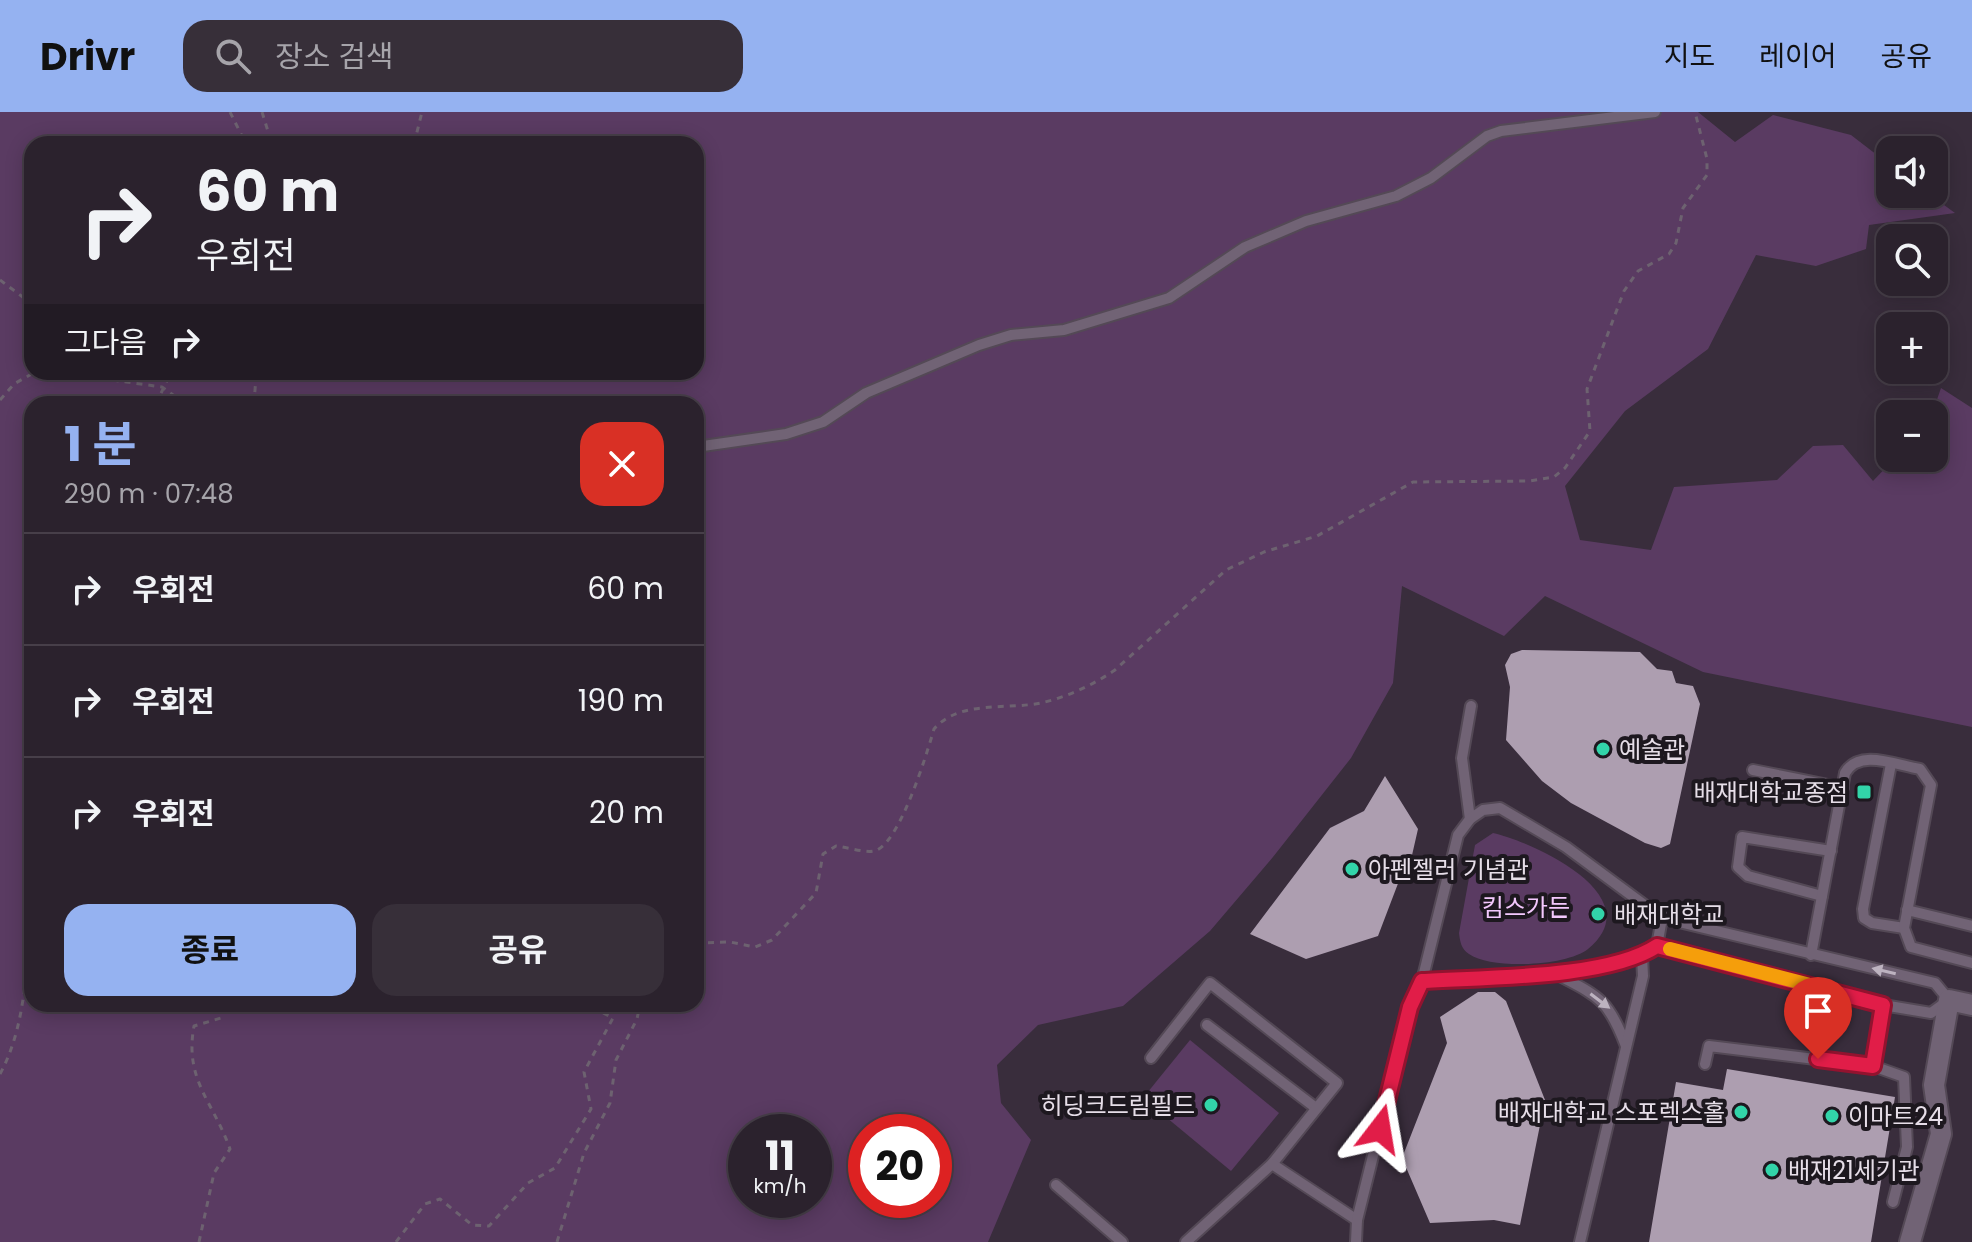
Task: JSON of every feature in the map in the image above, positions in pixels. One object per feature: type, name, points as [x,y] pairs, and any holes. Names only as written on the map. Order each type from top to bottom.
[{"type":"street","points":[[1910,1242],[1941,1134],[1934,1085],[1949,1000],[1972,1005]]},
{"type":"lane","points":[[704,446],[786,434],[823,422],[866,393],[979,345],[1011,335],[1064,330],[1169,298],[1245,247],[1306,221],[1396,196],[1431,178],[1487,136],[1501,131],[1655,112]]},
{"type":"lane","points":[[1470,819],[1462,758],[1471,706]]},
{"type":"lane","points":[[1811,955],[1843,788],[1851,763],[1861,758],[1920,769],[1931,785],[1904,928],[1911,947],[1972,963]]},
{"type":"lane","points":[[1891,764],[1863,909],[1864,918],[1872,923],[1904,928]]},
{"type":"lane","points":[[1753,770],[1843,788]]},
{"type":"lane","points":[[1356,1242],[1357,1220],[1410,1007],[1422,981],[1458,835],[1470,819],[1483,810],[1500,808],[1566,847],[1662,918],[1935,983],[1949,1000],[1931,1013],[1883,1005],[1657,946]]},
{"type":"lane","points":[[1822,896],[1748,876],[1738,867],[1742,837],[1831,851]]},
{"type":"lane","points":[[1907,910],[1972,926]]},
{"type":"lane","points":[[1422,981],[1552,972],[1642,956],[1657,946],[1662,918]]},
{"type":"lane","points":[[1580,1242],[1643,976],[1642,956]]},
{"type":"lane","points":[[1552,972],[1585,990],[1612,1010],[1627,1048]]},
{"type":"lane","points":[[1151,1058],[1210,983],[1337,1083],[1272,1164],[1186,1242]]},
{"type":"lane","points":[[1873,1066],[1883,1005]]},
{"type":"lane","points":[[1207,1025],[1316,1108]]},
{"type":"lane","points":[[1705,1064],[1709,1046],[1873,1066],[1904,1077],[1907,1147],[1893,1202]]},
{"type":"lane","points":[[1272,1164],[1357,1220]]},
{"type":"lane","points":[[1056,1185],[1122,1242]]},
{"type":"path","points":[[230,112],[242,136]]},
{"type":"path","points":[[262,112],[270,136]]},
{"type":"path","points":[[416,136],[422,112]]},
{"type":"path","points":[[704,943],[730,942],[755,947],[772,940],[816,893],[823,854],[836,846],[870,852],[878,850],[902,821],[934,729],[944,717],[958,711],[1043,702],[1096,683],[1115,670],[1226,570],[1264,552],[1317,536],[1413,482],[1529,481],[1554,477],[1565,468],[1590,431],[1587,389],[1624,291],[1638,271],[1669,254],[1676,243],[1683,208],[1707,175],[1705,148],[1695,112]]},
{"type":"path","points":[[0,280],[24,298]]},
{"type":"path","points":[[0,400],[14,384],[24,378]]},
{"type":"path","points":[[112,380],[162,387],[175,396]]},
{"type":"path","points":[[159,396],[166,380]]},
{"type":"path","points":[[0,1074],[8,1060],[21,1008],[24,974]]},
{"type":"path","points":[[199,1242],[214,1173],[230,1149],[195,1077],[189,1052],[194,1026],[221,1018],[224,1012]]},
{"type":"path","points":[[396,1242],[425,1204],[440,1199],[472,1225],[489,1226],[528,1183],[555,1168],[591,1109],[584,1072],[613,1018],[601,1012]]},
{"type":"path","points":[[557,1242],[584,1153],[610,1103],[616,1060],[638,1012]]},
{"type":"green space","points":[[0,112],[1698,112],[1735,142],[1773,115],[1851,135],[1876,154],[1876,208],[1948,208],[1955,213],[1869,225],[1866,249],[1816,266],[1756,255],[1708,349],[1625,411],[1565,486],[1580,540],[1651,550],[1674,487],[1777,480],[1813,446],[1843,445],[1873,481],[1882,472],[1948,472],[1948,400],[1937,400],[1941,388],[1972,408],[1972,727],[1703,672],[1545,596],[1504,636],[1402,586],[1393,683],[1351,758],[1273,857],[1210,931],[1123,1006],[1038,1025],[997,1065],[1001,1103],[1031,1140],[988,1242],[0,1242]]},
{"type":"green space","name":"킴스가든","points":[[1493,833],[1534,847],[1558,860],[1580,874],[1597,891],[1606,910],[1604,929],[1588,949],[1564,959],[1529,964],[1480,959],[1464,950],[1459,933],[1475,845]]},
{"type":"green space","name":"히딩크드림필드","points":[[1190,1040],[1279,1113],[1231,1171],[1143,1098]]},
{"type":"building","name":"예술관","points":[[1522,650],[1640,652],[1657,669],[1672,671],[1676,683],[1693,686],[1700,704],[1670,844],[1661,848],[1645,843],[1571,803],[1542,781],[1506,740],[1510,687],[1505,665],[1511,654]]},
{"type":"building","name":"아펜젤러 기념관","points":[[1385,776],[1418,829],[1410,864],[1402,873],[1378,936],[1306,959],[1250,934],[1330,828],[1364,811]]},
{"type":"building","points":[[1478,992],[1495,992],[1506,1001],[1545,1100],[1520,1225],[1494,1220],[1430,1223],[1402,1158],[1447,1043],[1440,1017]]},
{"type":"building","name":"배재21세기관","points":[[1727,1069],[1895,1097],[1871,1242],[1649,1242],[1676,1082],[1723,1090]]},
{"type":"slow traffic","points":[[1670,949],[1814,986]]},
{"type":"place","name":"예술관","points":[[1603,749]]},
{"type":"place","name":"배재대학교종점","points":[[1864,792]]},
{"type":"place","name":"아펜젤러 기념관","points":[[1352,869]]},
{"type":"place","name":"배재대학교","points":[[1598,914]]},
{"type":"place","name":"히딩크드림필드","points":[[1211,1105]]},
{"type":"place","name":"배재대학교 스포렉스홀","points":[[1741,1112]]},
{"type":"place","name":"이마트24","points":[[1832,1116]]},
{"type":"place","name":"배재21세기관","points":[[1772,1170]]},
{"type":"route","points":[[1380,1129],[1410,1007],[1422,981],[1577,970],[1642,956],[1657,946],[1883,1005],[1873,1066],[1818,1059]]}]
